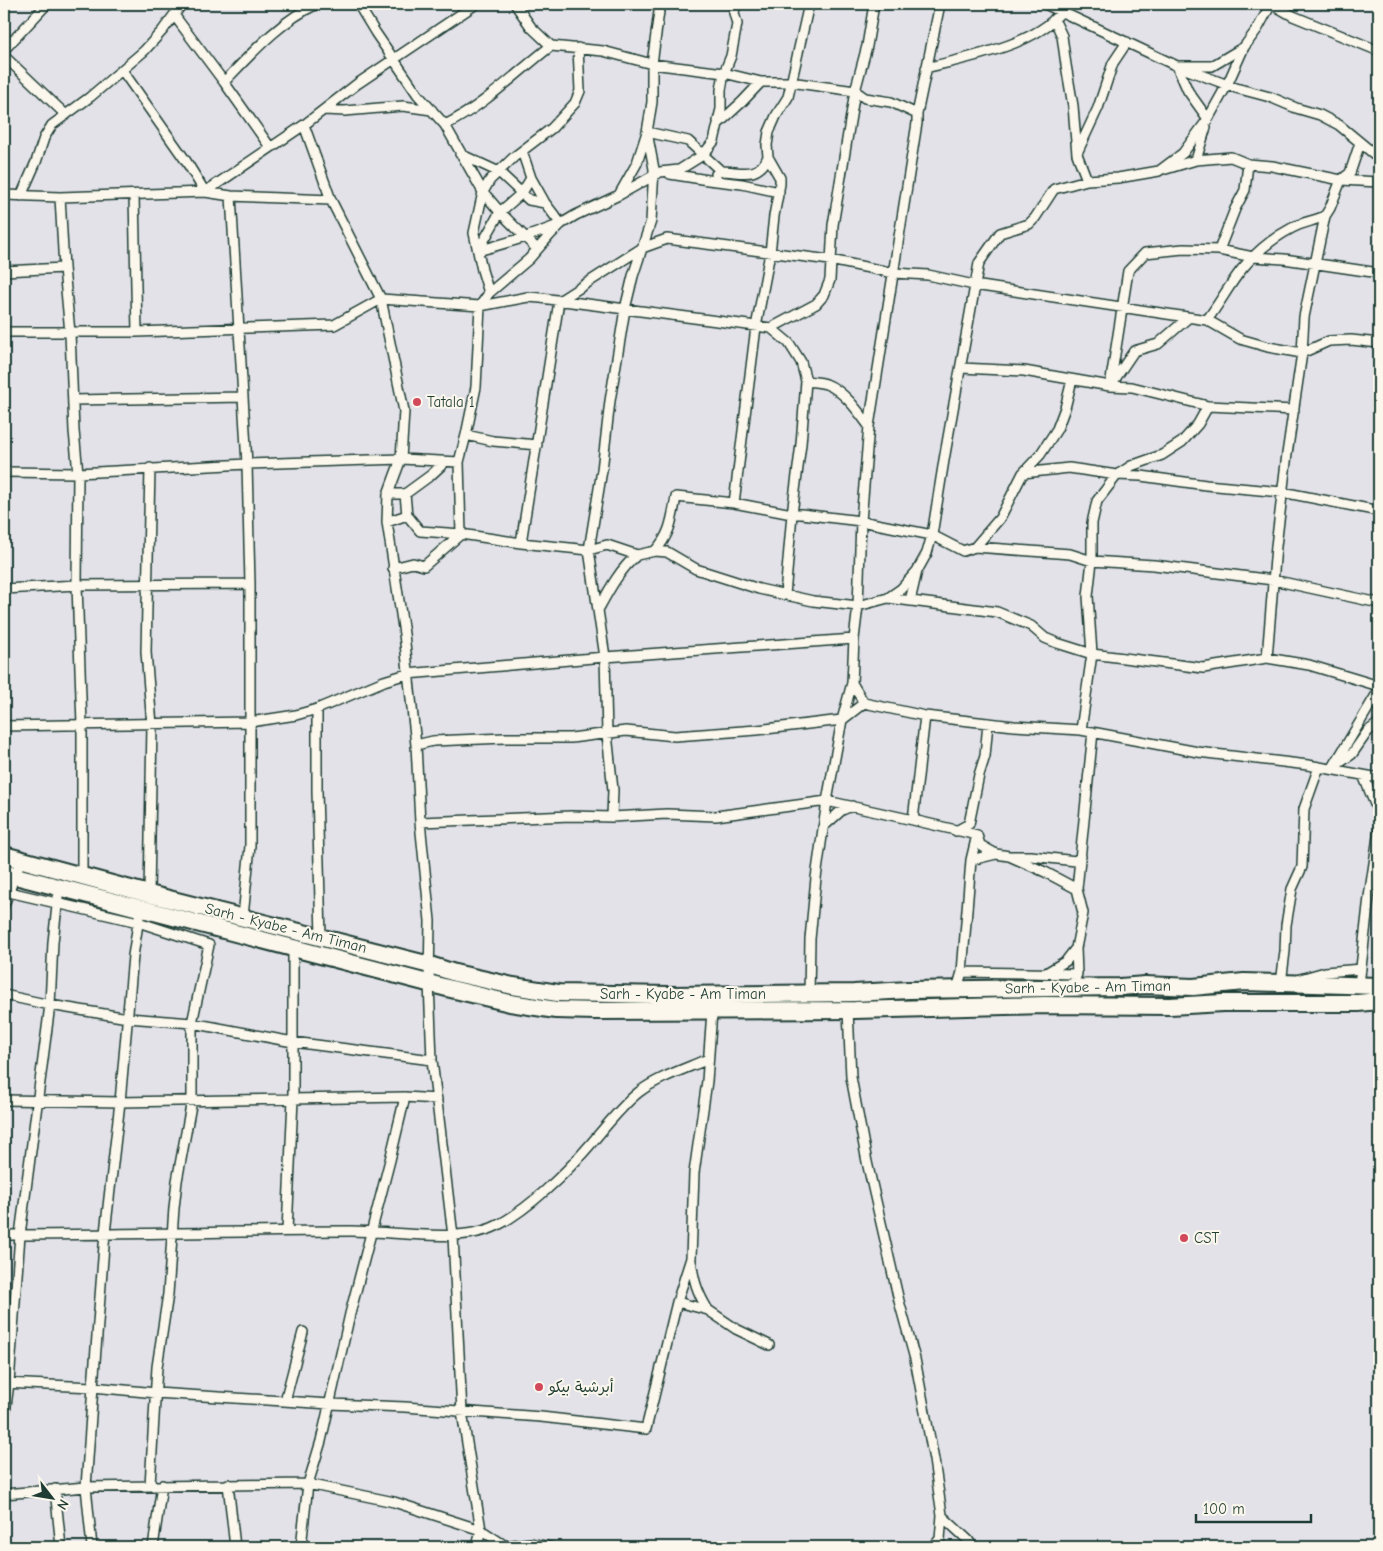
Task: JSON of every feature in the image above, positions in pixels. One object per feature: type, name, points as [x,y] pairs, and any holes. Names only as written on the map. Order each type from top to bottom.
[{"type":"highway","name":"Sarh - Kyabe - Am Timan","points":[[4,855],[149,894],[430,964],[455,973],[513,986],[558,993],[854,993],[958,989],[1075,981],[1120,987],[1145,984],[1193,987],[1244,982],[1281,984],[1360,977],[1379,986]]},
{"type":"highway","name":"Sarh - Kyabe - Am Timan","points":[[10,875],[58,895],[177,927],[293,948],[510,1003],[556,1010],[848,1010],[1044,1005],[1170,1006],[1222,1002],[1358,1003],[1379,1001]]},
{"type":"street","points":[[4,50],[45,4]]},
{"type":"street","points":[[22,196],[44,138],[52,125],[144,51],[182,4]]},
{"type":"street","points":[[224,82],[261,44],[305,9],[317,4]]},
{"type":"street","points":[[358,4],[393,60],[418,95],[445,125],[460,154],[484,192],[500,212],[537,249]]},
{"type":"street","points":[[205,192],[476,4]]},
{"type":"street","points":[[515,4],[531,26],[551,46],[603,51],[652,64],[724,73],[760,82],[790,82],[855,91],[865,98],[890,102],[917,114]]},
{"type":"street","points":[[619,195],[637,163],[646,132],[652,102],[652,64],[660,4]]},
{"type":"street","points":[[461,534],[459,462],[476,387],[480,306],[489,294],[529,259],[562,224],[657,174],[679,170],[703,154],[714,141],[722,109],[721,90],[724,73],[731,56],[738,24],[734,13],[736,4]]},
{"type":"street","points":[[734,503],[756,326],[770,253],[780,178],[768,157],[767,145],[769,132],[776,116],[788,97],[809,4]]},
{"type":"street","points":[[869,4],[873,14]]},
{"type":"street","points":[[772,328],[816,304],[824,295],[830,280],[832,225],[855,91],[867,46],[874,4]]},
{"type":"street","points":[[810,1010],[810,939],[816,878],[827,801],[842,720],[852,683],[854,638],[858,606],[861,521],[870,426],[917,114],[940,4]]},
{"type":"street","points":[[1045,4],[1064,8],[1177,66],[1228,83],[1236,88],[1263,94],[1296,108],[1320,115],[1339,125],[1379,158]]},
{"type":"street","points":[[1159,171],[1183,153],[1208,120],[1228,83],[1244,47],[1258,28],[1271,4],[1293,16],[1379,51]]},
{"type":"street","points":[[926,68],[1007,46],[1035,34],[1054,19],[1064,8]]},
{"type":"street","points":[[174,15],[270,147]]},
{"type":"street","points":[[1054,19],[1062,36],[1073,106],[1077,154],[1087,180]]},
{"type":"street","points":[[1077,154],[1098,108],[1113,64],[1127,42]]},
{"type":"street","points":[[445,125],[457,119],[504,86],[519,70],[551,46]]},
{"type":"street","points":[[1177,66],[1212,66],[1244,47]]},
{"type":"street","points":[[489,294],[474,233],[484,192],[490,180],[522,151],[552,128],[575,104],[580,91],[578,48]]},
{"type":"street","points":[[4,56],[66,115]]},
{"type":"street","points":[[1177,66],[1188,91],[1208,120]]},
{"type":"street","points":[[122,70],[186,160],[205,192]]},
{"type":"street","points":[[718,124],[760,82]]},
{"type":"street","points":[[324,110],[345,111],[403,106],[432,110]]},
{"type":"street","points":[[1196,160],[1208,120]]},
{"type":"street","points":[[304,125],[331,200],[381,299],[404,411],[401,460],[388,494],[387,522],[404,634],[416,745],[420,822],[430,921],[429,983],[432,1060],[453,1236],[462,1412],[481,1530],[477,1547]]},
{"type":"street","points":[[646,132],[688,141],[742,184]]},
{"type":"street","points":[[612,818],[613,790],[607,734],[605,657],[589,550],[602,470],[610,401],[632,276],[650,227],[657,174],[654,169],[646,132]]},
{"type":"street","points":[[1267,658],[1282,492],[1302,353],[1304,317],[1324,216],[1330,208],[1342,180],[1350,173],[1360,143]]},
{"type":"street","points":[[522,151],[531,178],[545,203],[562,224]]},
{"type":"street","points":[[460,154],[499,172],[529,200],[545,203]]},
{"type":"street","points":[[742,184],[752,173],[763,167],[768,157]]},
{"type":"street","points":[[598,610],[612,584],[621,574],[626,564],[637,555],[655,551],[667,552],[696,569],[759,589],[813,601],[858,606],[888,598],[901,589],[917,571],[927,553],[932,534],[979,263],[1000,233],[1029,224],[1054,189],[1087,180],[1118,178],[1159,171],[1196,160],[1231,157],[1248,164],[1272,166],[1342,180],[1379,182]]},
{"type":"street","points":[[1219,250],[1235,209],[1245,190],[1248,164]]},
{"type":"street","points":[[708,180],[725,171],[752,173]]},
{"type":"street","points":[[657,174],[742,184],[778,192]]},
{"type":"street","points":[[478,251],[500,212],[522,193],[531,178]]},
{"type":"street","points":[[4,195],[60,197],[205,192],[231,196],[331,200]]},
{"type":"street","points":[[134,195],[137,332]]},
{"type":"street","points":[[231,196],[247,464],[250,584],[250,846],[243,917]]},
{"type":"street","points":[[60,197],[78,473],[77,585],[82,726],[82,875]]},
{"type":"street","points":[[1207,320],[1221,303],[1242,269],[1269,242],[1311,219],[1324,216]]},
{"type":"street","points":[[478,251],[562,224]]},
{"type":"street","points":[[650,227],[667,239],[830,260],[894,273],[928,276],[974,285],[1207,320],[1240,339],[1268,347],[1302,353],[1329,341],[1351,340],[1379,343]]},
{"type":"street","points":[[521,543],[559,301],[642,248],[667,239]]},
{"type":"street","points":[[1110,386],[1128,271],[1144,253],[1183,249],[1219,250],[1253,257],[1284,259],[1379,273]]},
{"type":"street","points":[[4,271],[64,268]]},
{"type":"street","points":[[4,332],[137,332],[334,325],[381,299],[480,306],[528,297],[772,328],[789,343],[802,362],[806,381],[801,444],[792,514],[786,595]]},
{"type":"street","points":[[1110,386],[1134,351],[1158,344],[1188,318]]},
{"type":"street","points":[[961,368],[1024,371],[1110,386],[1132,387],[1208,406],[1294,410]]},
{"type":"street","points":[[975,547],[1000,518],[1023,473],[1040,455],[1056,430],[1065,408],[1072,380]]},
{"type":"street","points":[[806,381],[825,384],[838,391],[870,426]]},
{"type":"street","points":[[73,400],[243,397]]},
{"type":"street","points":[[1081,730],[1092,654],[1088,596],[1092,561],[1092,523],[1097,501],[1117,475],[1132,466],[1162,455],[1182,442],[1198,424],[1208,406]]},
{"type":"street","points":[[466,435],[492,441],[537,445]]},
{"type":"street","points":[[4,472],[78,473],[247,464],[401,460],[459,462]]},
{"type":"street","points":[[388,494],[405,494],[445,462]]},
{"type":"street","points":[[149,894],[152,725],[146,652],[150,468]]},
{"type":"street","points":[[1023,473],[1070,468],[1206,486],[1282,492],[1379,511]]},
{"type":"street","points":[[405,494],[407,515],[420,531],[461,534],[589,550],[607,545],[637,555]]},
{"type":"street","points":[[655,551],[664,542],[671,526],[676,497],[734,503],[792,514],[861,521],[932,534],[963,551],[975,547],[1070,554],[1092,561],[1154,565],[1273,580],[1379,604]]},
{"type":"street","points":[[387,522],[407,515]]},
{"type":"street","points":[[393,568],[413,563],[424,566],[461,534]]},
{"type":"street","points":[[664,542],[667,552]]},
{"type":"street","points":[[910,601],[917,571]]},
{"type":"street","points":[[4,589],[77,585],[250,584]]},
{"type":"street","points":[[888,598],[997,612],[1031,626],[1045,638],[1092,654],[1203,668],[1267,658],[1309,665],[1379,686]]},
{"type":"street","points":[[4,726],[250,722],[317,709],[384,681],[408,674],[854,638]]},
{"type":"street","points":[[852,683],[864,703],[925,716],[1081,730],[1198,752],[1319,767],[1379,778]]},
{"type":"street","points":[[1332,769],[1379,690]]},
{"type":"street","points":[[416,745],[433,741],[572,738],[632,732],[675,736],[757,730],[842,720],[864,703]]},
{"type":"street","points":[[317,709],[321,937]]},
{"type":"street","points":[[913,820],[925,716]]},
{"type":"street","points":[[956,831],[969,824],[985,756],[988,723]]},
{"type":"street","points":[[1332,769],[1352,754],[1368,732],[1379,723]]},
{"type":"street","points":[[962,972],[1044,974],[1075,981],[1076,948],[1083,913],[1077,888],[1093,732]]},
{"type":"street","points":[[1281,984],[1286,925],[1292,889],[1302,867],[1304,809],[1319,767]]},
{"type":"street","points":[[1363,775],[1379,814]]},
{"type":"street","points":[[420,822],[571,816],[612,818],[667,814],[716,816],[827,801],[977,835]]},
{"type":"street","points":[[823,827],[842,810],[852,806]]},
{"type":"street","points":[[1360,977],[1377,864],[1379,830]]},
{"type":"street","points":[[977,835],[980,845],[996,854],[1076,861],[1081,856]]},
{"type":"street","points":[[958,989],[962,972],[971,860],[977,835]]},
{"type":"street","points":[[971,860],[996,854]]},
{"type":"street","points":[[1009,856],[1077,888]]},
{"type":"street","points":[[4,905],[9,892],[10,875],[22,859]]},
{"type":"street","points":[[4,1421],[20,1235],[50,1005],[53,942],[58,895],[9,892]]},
{"type":"street","points":[[92,1547],[86,1487],[93,1387],[105,1233],[120,1102],[133,956],[139,916]]},
{"type":"street","points":[[150,1485],[157,1367],[168,1294],[176,1181],[192,1100],[192,1023],[208,945],[177,927]]},
{"type":"street","points":[[287,1231],[293,1100],[293,948]]},
{"type":"street","points":[[1044,974],[1066,961],[1076,948]]},
{"type":"street","points":[[4,995],[128,1018],[192,1023],[293,1042],[432,1060]]},
{"type":"street","points":[[848,1010],[851,1077],[867,1162],[899,1301],[915,1359],[934,1460],[942,1516],[940,1539],[932,1547]]},
{"type":"street","points":[[708,1310],[699,1296],[694,1283],[691,1258],[694,1173],[707,1081],[712,1011]]},
{"type":"street","points":[[4,1235],[287,1231],[371,1231],[453,1236],[476,1234],[496,1226],[516,1214],[567,1172],[638,1093],[655,1082],[708,1059]]},
{"type":"street","points":[[4,1100],[120,1102],[404,1097],[437,1099]]},
{"type":"street","points":[[301,1547],[308,1484],[330,1404],[404,1097]]},
{"type":"street","points":[[7,1383],[93,1387],[330,1404],[405,1406],[646,1429],[677,1302],[691,1258]]},
{"type":"street","points":[[677,1302],[708,1310],[736,1329],[769,1345]]},
{"type":"street","points":[[286,1401],[303,1332]]},
{"type":"street","points":[[228,1484],[235,1547]]},
{"type":"street","points":[[4,1494],[86,1487],[308,1484],[394,1502],[481,1530],[504,1546]]},
{"type":"street","points":[[153,1547],[162,1485]]},
{"type":"street","points":[[55,1489],[62,1547]]},
{"type":"street","points":[[942,1516],[973,1547]]},
{"type":"street","points":[[494,1547],[531,1543],[550,1547]]},
{"type":"place","name":"Tatala 1","points":[[417,402]]},
{"type":"place","name":"CST","points":[[1184,1238]]},
{"type":"place","name":"أبرشية بيكو","points":[[539,1387]]}]
